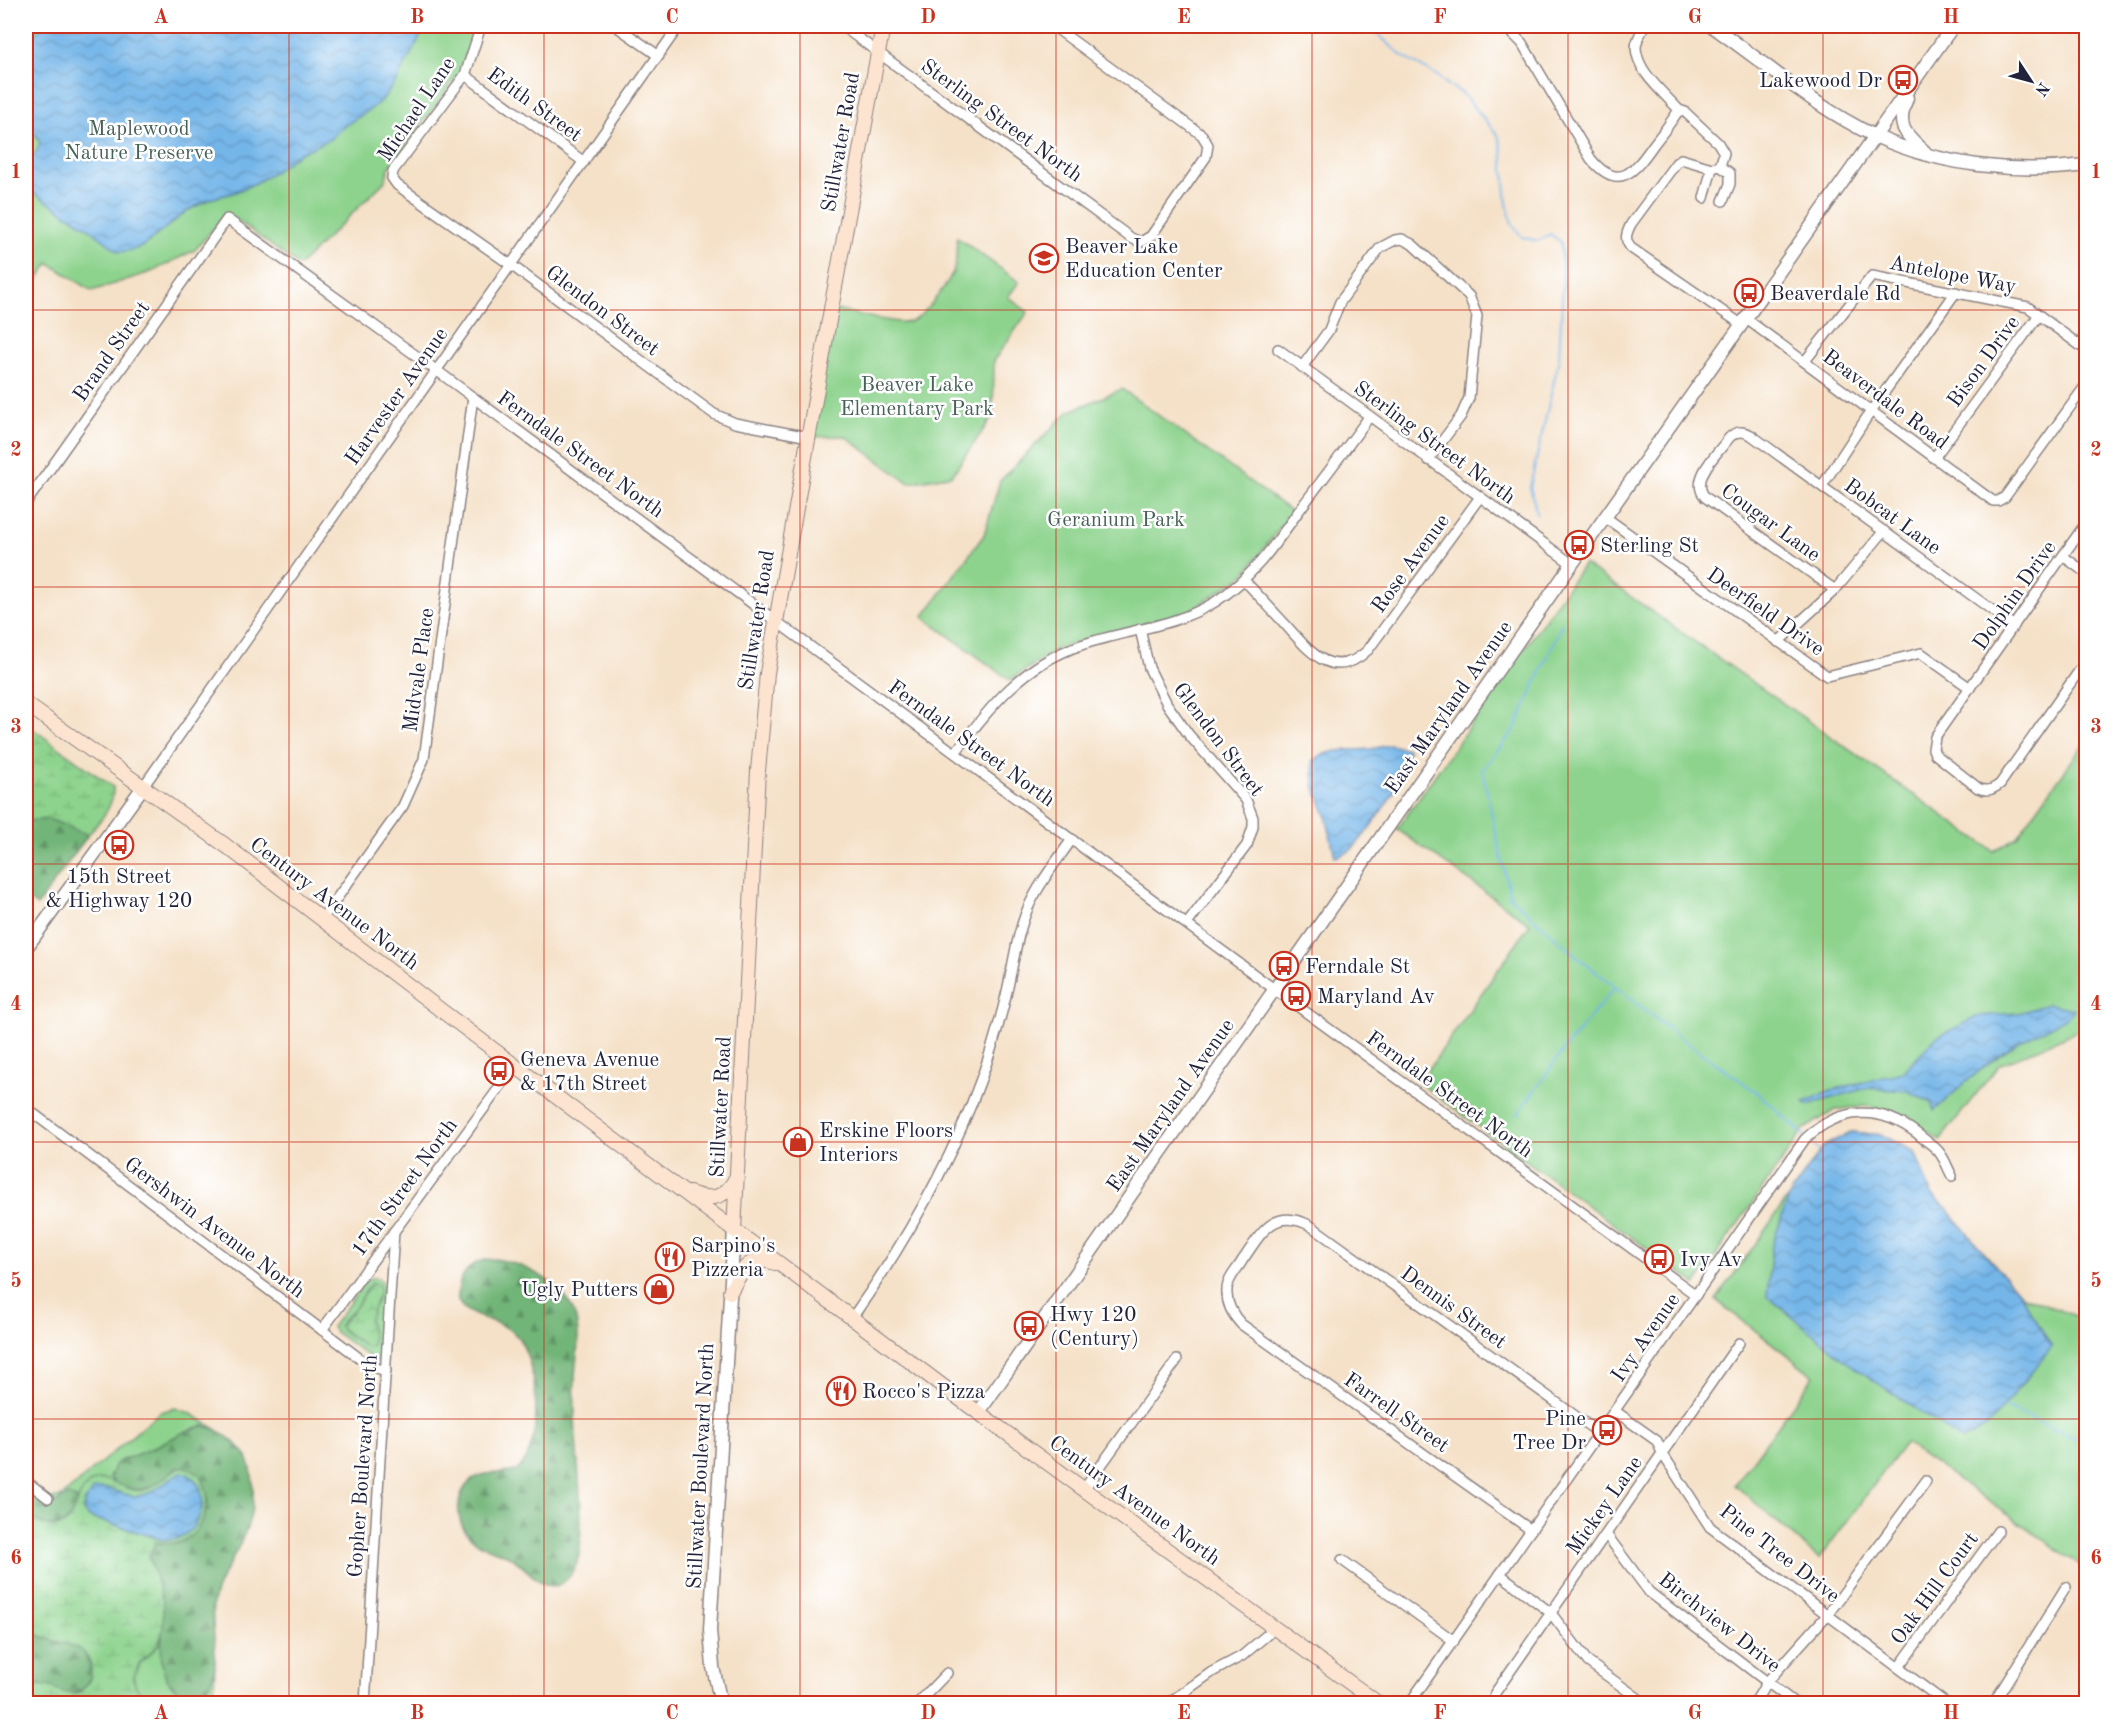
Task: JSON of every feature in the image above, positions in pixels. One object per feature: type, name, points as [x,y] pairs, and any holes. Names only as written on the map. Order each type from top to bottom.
[{"type":"main road","name":"Stillwater Road","points":[[734,1230],[759,760],[767,673],[883,26]]},
{"type":"main road","name":"Century Avenue North","points":[[26,704],[225,845],[979,1413],[1379,1704]]},
{"type":"main road","points":[[681,1190],[704,1198],[716,1198],[726,1192],[737,1176]]},
{"type":"main road","points":[[730,1292],[742,1271],[750,1263],[761,1260],[782,1266]]},
{"type":"street","name":"Michael Lane","points":[[392,178],[393,171],[465,75],[481,26]]},
{"type":"street","points":[[616,26],[658,56]]},
{"type":"street","name":"Harvester Avenue","points":[[143,787],[679,26]]},
{"type":"street","name":"Sterling Street North","points":[[842,26],[1131,238],[1141,242],[1151,236],[1206,157],[1208,145],[1202,135],[1053,26]]},
{"type":"street","points":[[1505,26],[1522,43],[1591,159],[1599,169],[1610,175],[1624,177],[1637,168],[1679,110]]},
{"type":"street","points":[[1645,26],[1636,47],[1640,62],[1651,79],[1679,110],[1685,112],[1718,143],[1724,153],[1704,198]]},
{"type":"street","points":[[1712,26],[1823,106],[1876,136],[1928,154],[1986,167],[2038,169],[2086,165]]},
{"type":"street","name":"East Maryland Avenue","points":[[979,1413],[1274,988],[1953,26]]},
{"type":"street","name":"Edith Street","points":[[465,75],[584,162]]},
{"type":"street","points":[[1914,81],[1903,109],[1902,123],[1906,134],[1928,154]]},
{"type":"street","name":"Beaverdale Road","points":[[1716,167],[1681,159],[1676,163],[1630,224],[1625,235],[1631,248],[1805,361],[1989,499],[1998,501],[2005,497],[2086,385]]},
{"type":"street","points":[[1716,167],[1730,173],[1730,184],[1724,201]]},
{"type":"street","name":"Glendon Street","points":[[392,178],[397,185],[511,265],[714,414],[735,423],[809,437]]},
{"type":"street","name":"Ferndale Street North","points":[[226,219],[473,397],[1274,988],[1696,1295]]},
{"type":"street","name":"Brand Street","points":[[26,503],[226,219]]},
{"type":"street","points":[[1302,367],[1333,324],[1340,302],[1380,248],[1402,239],[1412,244],[1469,296],[1477,316],[1469,399],[1461,416],[1428,460]]},
{"type":"street","name":"Antelope Way","points":[[1805,361],[1872,276],[2028,307],[2086,350]]},
{"type":"street","points":[[1822,486],[1871,411],[1956,292]]},
{"type":"street","name":"Bison Drive","points":[[1934,458],[2039,315]]},
{"type":"street","name":"Sterling Street North","points":[[1278,349],[1572,564]]},
{"type":"street","name":"Midvale Place","points":[[322,919],[403,806],[424,759],[473,397]]},
{"type":"street","points":[[955,753],[996,701],[1023,675],[1040,664],[1082,645],[1193,613],[1213,603],[1244,580],[1266,555],[1369,417]]},
{"type":"street","name":"Cougar Lane","points":[[1751,435],[1740,432],[1729,438],[1702,475],[1699,486],[1701,491],[1705,497],[1835,591]]},
{"type":"street","name":"Bobcat Lane","points":[[1751,435],[2014,626]]},
{"type":"street","name":"Rose Avenue","points":[[1244,580],[1312,654],[1329,663],[1345,663],[1361,657],[1368,650],[1480,498]]},
{"type":"street","name":"Deerfield Drive","points":[[1605,517],[1827,676],[1921,652],[1970,688]]},
{"type":"street","name":"Dolphin Drive","points":[[1970,688],[2086,523]]},
{"type":"street","points":[[1778,642],[1835,591],[1884,531]]},
{"type":"street","points":[[2063,556],[2086,573]]},
{"type":"street","name":"Glendon Street","points":[[1140,629],[1149,668],[1167,704],[1177,720],[1246,800],[1253,818],[1253,827],[1247,845],[1187,924]]},
{"type":"street","points":[[1970,688],[1935,737],[1933,749],[1939,759],[1978,788],[1994,789],[2000,784],[2086,661]]},
{"type":"street","points":[[26,948],[143,787]]},
{"type":"street","points":[[852,1318],[898,1250],[939,1177],[981,1078],[996,1033],[1016,943],[1028,908],[1072,839]]},
{"type":"street","name":"17th Street North","points":[[322,1330],[515,1065]]},
{"type":"street","name":"Gershwin Avenue North","points":[[26,1108],[372,1367],[386,1371]]},
{"type":"street","name":"Ivy Avenue","points":[[1409,1704],[1798,1147],[1814,1130],[1848,1114],[1862,1113],[1898,1121],[1939,1151],[1952,1176]]},
{"type":"street","name":"Farrell Street","points":[[1285,1219],[1264,1229],[1228,1283],[1230,1308],[1241,1324],[1531,1530]]},
{"type":"street","name":"Dennis Street","points":[[1285,1219],[1298,1219],[1311,1226],[1599,1433]]},
{"type":"street","name":"Stillwater Boulevard North","points":[[721,1704],[713,1667],[710,1630],[734,1230]]},
{"type":"street","name":"Gopher Boulevard North","points":[[365,1704],[394,1232]]},
{"type":"street","name":"Mickey Lane","points":[[1496,1704],[1494,1698],[1498,1688],[1739,1343]]},
{"type":"street","points":[[1084,1489],[1177,1360]]},
{"type":"street","name":"Pine Tree Drive","points":[[1615,1411],[1657,1441],[1662,1453],[1710,1527],[1947,1704]]},
{"type":"street","points":[[26,1481],[48,1498]]},
{"type":"street","points":[[1754,1704],[1767,1682],[1828,1614],[1926,1481]]},
{"type":"street","name":"Oak Hill Court","points":[[1899,1667],[1998,1531]]},
{"type":"street","name":"Birchview Drive","points":[[1606,1533],[1649,1592],[1796,1704]]},
{"type":"street","points":[[1342,1560],[1454,1641]]},
{"type":"street","points":[[1500,1575],[1551,1612],[1588,1662],[1646,1704]]},
{"type":"street","points":[[1993,1704],[2066,1587]]},
{"type":"street","points":[[1167,1704],[1212,1672],[1242,1656],[1275,1628]]},
{"type":"street","points":[[917,1704],[947,1673]]},
{"type":"green space","name":"Maplewood Nature Preserve","points":[[35,26],[476,26],[461,71],[389,168],[385,181],[299,266],[230,215],[224,216],[195,250],[151,272],[92,291],[49,263],[26,296],[26,39]]},
{"type":"green space","name":"Beaver Lake Elementary Park","points":[[957,237],[1019,282],[1008,297],[1028,312],[994,360],[993,416],[952,475],[909,483],[845,436],[809,437],[831,309],[893,321],[915,320],[936,298],[949,279],[955,265]]},
{"type":"green space","name":"Geranium Park","points":[[1122,389],[1292,512],[1243,576],[1191,610],[1059,648],[1010,680],[923,617],[984,535],[1000,481],[1068,412]]},
{"type":"green space","points":[[1584,564],[1994,851],[2017,837],[2086,741],[2086,1034],[2080,1030],[1999,1065],[1940,1140],[1899,1113],[1865,1106],[1835,1110],[1804,1129],[1696,1284],[1419,1083],[1530,924],[1397,829]]},
{"type":"green space","points":[[26,724],[113,787],[109,807],[88,835],[49,819],[26,821]]},
{"type":"green space","points":[[49,819],[88,835],[37,906],[26,898],[26,821]]},
{"type":"green space","points":[[1851,1132],[1882,1135],[1915,1152],[1931,1194],[1948,1209],[2021,1295],[2086,1318],[2086,1569],[1905,1443],[1819,1559],[1735,1485],[1814,1376],[1716,1300],[1824,1146]]},
{"type":"green space","points":[[495,1259],[516,1264],[538,1274],[557,1288],[571,1306],[577,1323],[575,1399],[580,1548],[574,1570],[557,1586],[538,1580],[512,1558],[475,1542],[465,1531],[459,1514],[461,1496],[471,1481],[483,1474],[516,1471],[526,1460],[532,1444],[535,1424],[534,1381],[522,1345],[514,1333],[507,1328],[476,1316],[458,1301],[459,1284],[466,1271],[478,1262]]},
{"type":"green space","points":[[374,1277],[382,1281],[385,1289],[381,1355],[379,1360],[375,1361],[335,1332],[332,1327],[366,1280]],"holes":[[[371,1284],[380,1288],[369,1321],[372,1345],[351,1336],[340,1328],[343,1320],[356,1307]]]},
{"type":"green space","points":[[378,1285],[380,1291],[369,1320],[373,1338],[372,1345],[368,1347],[339,1326],[356,1307],[369,1286]]},
{"type":"green space","points":[[175,1408],[190,1413],[219,1431],[204,1426],[194,1428],[114,1466],[110,1476],[112,1481],[119,1485],[104,1481],[93,1483],[84,1491],[77,1505],[76,1499],[63,1498],[50,1507],[26,1495],[26,1488],[49,1505],[54,1498],[59,1498],[67,1492],[160,1412]]},
{"type":"green space","points":[[204,1426],[221,1432],[245,1453],[251,1470],[253,1498],[246,1530],[219,1583],[214,1598],[215,1661],[213,1673],[201,1695],[190,1696],[179,1692],[170,1684],[165,1674],[161,1650],[162,1600],[149,1555],[155,1543],[180,1542],[197,1527],[207,1509],[205,1488],[202,1480],[173,1471],[161,1481],[142,1489],[129,1489],[121,1486],[110,1477],[114,1466],[120,1461],[153,1448],[186,1431]]},
{"type":"green space","points":[[179,1467],[191,1469],[200,1475],[207,1497],[201,1522],[193,1533],[180,1542],[155,1543],[149,1555],[163,1602],[163,1628],[159,1644],[139,1664],[133,1679],[144,1696],[161,1703],[26,1703],[26,1691],[38,1685],[76,1694],[86,1685],[91,1672],[88,1657],[79,1648],[26,1630],[26,1516],[44,1525],[57,1527],[71,1516],[85,1488],[94,1481],[106,1480],[131,1489],[144,1490],[154,1486]]},
{"type":"green space","points":[[26,1495],[50,1507],[68,1495],[76,1499],[77,1503],[68,1520],[63,1524],[50,1526],[26,1516]]},
{"type":"green space","points":[[163,1628],[162,1658],[167,1678],[172,1686],[190,1696],[215,1668],[214,1703],[160,1702],[141,1694],[136,1687],[135,1671],[160,1641]]},
{"type":"green space","points":[[26,1630],[73,1645],[84,1652],[90,1666],[91,1676],[84,1688],[72,1695],[42,1685],[31,1687],[26,1691]]},
{"type":"water","name":"Maplewood Nature Preserve","points":[[43,26],[426,26],[397,80],[382,100],[367,112],[344,126],[330,139],[298,154],[256,183],[233,193],[210,199],[187,211],[143,246],[119,252],[87,227],[26,188],[26,157],[31,157],[37,151],[40,142],[26,126],[26,44]]},
{"type":"water","points":[[1390,745],[1408,749],[1408,764],[1404,775],[1358,843],[1348,852],[1335,857],[1326,815],[1314,785],[1313,760],[1333,752]]},
{"type":"water","points":[[2048,1004],[2075,1009],[2061,1021],[2023,1040],[1993,1060],[1934,1111],[1931,1102],[1908,1091],[1867,1088],[1808,1105],[1804,1102],[1836,1089],[1903,1072],[1937,1037],[1979,1016],[2019,1013]]},
{"type":"water","points":[[1851,1132],[1882,1135],[1915,1152],[1931,1194],[1948,1209],[2021,1295],[2052,1347],[1988,1426],[1962,1440],[1848,1363],[1767,1296],[1772,1245],[1789,1196],[1824,1146]]},
{"type":"water","points":[[182,1472],[194,1479],[200,1489],[202,1501],[195,1525],[186,1534],[174,1539],[160,1539],[89,1517],[83,1511],[85,1501],[94,1489],[105,1488],[131,1496],[143,1495]]},
{"type":"waterway","points":[[1372,26],[1402,56],[1462,93],[1498,135],[1502,149],[1507,204],[1512,224],[1522,237],[1538,241],[1550,234],[1561,242],[1563,282],[1559,359],[1530,487],[1537,514]]},
{"type":"waterway","points":[[1562,624],[1515,729],[1482,770],[1510,897],[1575,955],[1683,1040],[1755,1091],[1805,1136]]},
{"type":"waterway","points":[[1518,1114],[1564,1049],[1615,987]]},
{"type":"waterway","points":[[1809,1140],[1822,1153]]},
{"type":"waterway","points":[[2004,1404],[2005,1407],[2086,1443]]},
{"type":"place","name":"Lakewood Dr","points":[[1903,80]]},
{"type":"place","name":"Beaver Lake Education Center","points":[[1044,258]]},
{"type":"place","name":"Beaverdale Rd","points":[[1749,293]]},
{"type":"place","name":"Sterling St","points":[[1579,545]]},
{"type":"place","name":"15th Street & Highway 120","points":[[119,845]]},
{"type":"place","name":"Ferndale St","points":[[1284,966]]},
{"type":"place","name":"Maryland Av","points":[[1296,996]]},
{"type":"place","name":"Geneva Avenue & 17th Street","points":[[499,1071]]},
{"type":"place","name":"Erskine Floors Interiors","points":[[798,1142]]},
{"type":"place","name":"Sarpino's Pizzeria","points":[[670,1257]]},
{"type":"place","name":"Ivy Av","points":[[1659,1259]]},
{"type":"place","name":"Ugly Putters","points":[[659,1289]]},
{"type":"place","name":"Hwy 120 (Century)","points":[[1029,1326]]},
{"type":"place","name":"Rocco's Pizza","points":[[841,1391]]},
{"type":"place","name":"Pine Tree Dr","points":[[1607,1430]]}]
